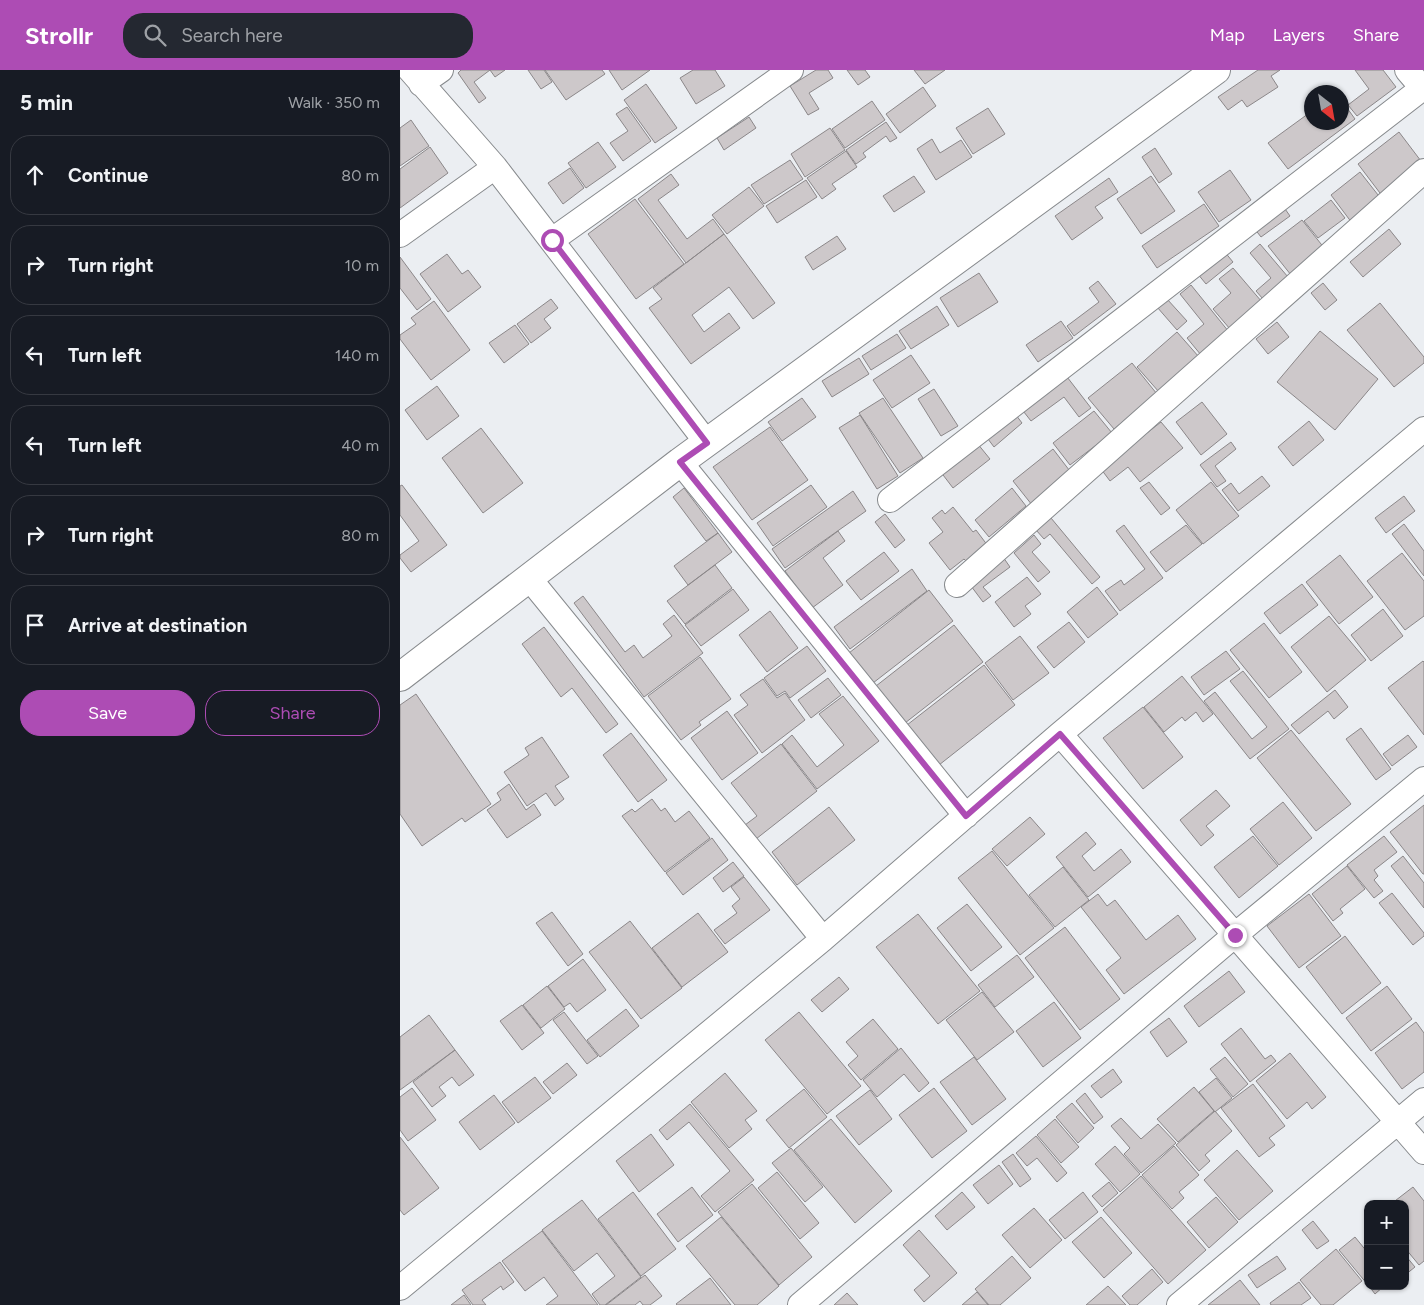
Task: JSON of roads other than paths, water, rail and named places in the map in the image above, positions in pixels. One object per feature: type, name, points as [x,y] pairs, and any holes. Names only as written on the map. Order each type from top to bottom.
[{"type":"main road","points":[[400,677],[680,462],[1216,70]]},
{"type":"street","points":[[440,70],[416,77],[495,167],[707,443]]},
{"type":"street","points":[[552,240],[791,70]]},
{"type":"street","points":[[890,500],[1424,88],[1407,70]]},
{"type":"street","points":[[400,235],[495,167]]},
{"type":"street","points":[[957,584],[1424,171]]},
{"type":"street","points":[[400,1288],[823,939],[1060,734],[1424,429]]},
{"type":"street","points":[[680,462],[966,816]]},
{"type":"street","points":[[530,578],[823,939]]},
{"type":"street","points":[[1060,734],[1424,1152]]},
{"type":"street","points":[[800,1305],[1235,935],[1424,779]]},
{"type":"street","points":[[1179,1305],[1424,1100]]}]
